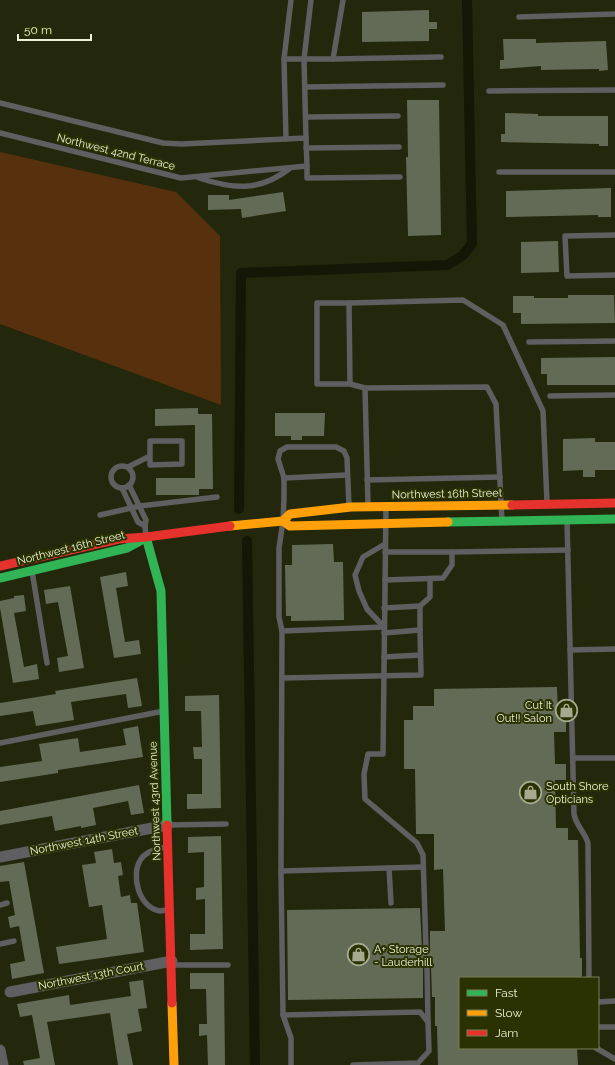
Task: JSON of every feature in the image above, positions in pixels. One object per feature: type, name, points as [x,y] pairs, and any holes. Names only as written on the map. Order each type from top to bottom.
[{"type":"street","name":"Northwest 16th Street","points":[[0,566],[119,539],[221,527],[284,522],[290,526],[347,516],[368,506],[615,503]]},
{"type":"street","points":[[566,504],[567,520]]},
{"type":"street","name":"Northwest 16th Street","points":[[284,522],[290,514],[347,516],[385,523],[615,519]]},
{"type":"street","name":"Northwest 16th Street","points":[[0,578],[127,548],[146,537]]},
{"type":"street","name":"Northwest 43rd Avenue","points":[[146,537],[161,591],[174,1065]]},
{"type":"street","name":"Northwest 14th Street","points":[[0,857],[168,825]]},
{"type":"street","name":"Northwest 13th Court","points":[[10,992],[172,963]]},
{"type":"street","points":[[0,1050],[3,1065]]},
{"type":"lane","points":[[286,139],[284,59],[291,0]]},
{"type":"lane","points":[[311,0],[304,58],[307,178],[400,177]]},
{"type":"lane","points":[[333,59],[343,0]]},
{"type":"lane","points":[[519,17],[615,14]]},
{"type":"lane","points":[[284,59],[441,57]]},
{"type":"lane","points":[[305,87],[443,85]]},
{"type":"lane","points":[[490,91],[615,90]]},
{"type":"lane","name":"Northwest 42nd Terrace","points":[[0,103],[163,143],[181,144],[306,138]]},
{"type":"lane","points":[[306,117],[398,116]]},
{"type":"lane","name":"Northwest 42nd Terrace","points":[[0,133],[181,178],[307,166]]},
{"type":"lane","points":[[306,148],[399,147]]},
{"type":"lane","points":[[195,177],[222,185],[243,187],[258,184],[280,176],[290,168]]},
{"type":"lane","points":[[499,172],[615,172]]},
{"type":"lane","points":[[615,235],[564,236],[567,276],[615,275]]},
{"type":"lane","points":[[502,521],[496,404],[487,387],[365,388],[350,384],[317,384],[317,303],[463,300],[503,325],[542,411],[548,520]]},
{"type":"lane","points":[[349,303],[350,384]]},
{"type":"lane","points":[[529,342],[615,341]]},
{"type":"lane","points":[[365,388],[368,506]]},
{"type":"lane","points":[[550,396],[615,395]]},
{"type":"lane","points":[[182,441],[182,464],[150,464],[150,456],[150,442],[182,441]]},
{"type":"lane","points":[[291,1065],[291,1038],[283,1015],[281,871],[282,631],[279,617],[279,548],[284,522],[284,478],[278,459],[280,451],[287,447],[336,447],[344,451],[347,458],[347,516]]},
{"type":"lane","points":[[128,467],[133,474],[133,478],[129,485],[118,488],[112,484],[110,476],[113,469],[120,466],[128,467],[150,456]]},
{"type":"lane","points":[[284,478],[347,475]]},
{"type":"lane","points":[[367,480],[500,478]]},
{"type":"lane","points":[[129,485],[146,520],[146,537]]},
{"type":"lane","points":[[122,488],[138,522],[145,526]]},
{"type":"lane","points":[[100,515],[140,506],[216,497]]},
{"type":"lane","points":[[386,506],[383,754],[368,754],[364,774],[365,799],[417,843],[423,855],[426,949]]},
{"type":"lane","points":[[567,520],[576,821],[586,836],[588,843],[589,977]]},
{"type":"lane","points":[[384,630],[367,609],[359,591],[355,575],[363,557],[385,544]]},
{"type":"lane","points":[[385,552],[568,550]]},
{"type":"lane","points":[[385,580],[443,578],[452,565],[452,552]]},
{"type":"lane","points":[[30,558],[48,662]]},
{"type":"lane","points":[[384,608],[420,606],[430,597],[430,579]]},
{"type":"lane","points":[[282,678],[421,675],[420,606]]},
{"type":"lane","points":[[282,631],[420,630]]},
{"type":"lane","points":[[570,650],[615,649]]},
{"type":"lane","points":[[384,656],[420,655]]},
{"type":"lane","points":[[0,743],[164,711]]},
{"type":"lane","points":[[573,758],[615,758]]},
{"type":"lane","points":[[168,825],[226,824]]},
{"type":"lane","points":[[168,846],[150,851],[141,860],[136,872],[136,886],[142,899],[150,906],[159,911],[170,910]]},
{"type":"lane","points":[[281,871],[423,867]]},
{"type":"lane","points":[[389,868],[391,903]]},
{"type":"lane","points":[[0,905],[7,903]]},
{"type":"lane","points":[[0,944],[14,941]]},
{"type":"lane","points":[[172,963],[228,965]]},
{"type":"lane","points":[[353,1065],[418,1063],[429,1051],[427,967]]},
{"type":"lane","points":[[599,1002],[615,1001]]},
{"type":"lane","points":[[283,1015],[420,1012],[428,1022]]},
{"type":"lane","points":[[599,1027],[615,1027]]},
{"type":"lane","points":[[598,1049],[615,1060]]},
{"type":"shaded area","points":[[0,152],[176,192],[220,236],[221,405],[0,324]]},
{"type":"building","points":[[429,10],[429,22],[437,22],[437,29],[429,29],[429,41],[362,42],[362,12]]},
{"type":"building","points":[[503,39],[536,39],[536,43],[606,41],[608,70],[541,70],[541,66],[500,69],[500,60],[504,60]]},
{"type":"building","points":[[407,100],[439,100],[441,235],[408,236],[406,157],[408,157]]},
{"type":"building","points":[[505,113],[538,114],[538,116],[608,116],[608,146],[599,146],[599,144],[501,142],[501,134],[505,134]]},
{"type":"building","points":[[611,188],[611,217],[598,217],[598,215],[506,217],[506,191]]},
{"type":"building","points":[[283,192],[286,211],[242,218],[241,209],[208,210],[208,195],[229,195],[229,200]]},
{"type":"building","points":[[558,241],[559,272],[521,273],[521,242]]},
{"type":"building","points":[[568,295],[614,295],[615,323],[521,324],[521,313],[513,313],[513,296],[534,296],[534,298],[568,298]]},
{"type":"building","points":[[615,357],[615,385],[547,385],[547,374],[541,374],[541,358]]},
{"type":"building","points":[[198,408],[198,414],[212,414],[213,489],[199,489],[199,495],[156,495],[156,478],[195,478],[195,425],[155,426],[155,409]]},
{"type":"building","points":[[275,413],[325,413],[324,436],[302,436],[302,440],[291,440],[291,436],[275,436]]},
{"type":"building","points":[[595,438],[595,442],[615,442],[615,470],[595,470],[595,477],[583,477],[583,470],[563,471],[563,439]]},
{"type":"building","points":[[333,544],[334,562],[343,562],[344,620],[291,621],[291,616],[286,616],[285,565],[292,565],[292,545]]},
{"type":"building","points":[[126,572],[128,586],[116,588],[125,642],[139,640],[141,654],[114,658],[100,577]]},
{"type":"building","points":[[70,586],[84,668],[59,672],[57,658],[68,656],[58,602],[46,604],[44,590]]},
{"type":"building","points":[[24,595],[26,611],[14,613],[24,667],[37,664],[39,679],[13,683],[0,601],[14,598],[14,596]]},
{"type":"building","points":[[137,678],[142,706],[128,708],[126,694],[71,702],[74,720],[36,726],[33,711],[0,716],[0,703],[56,694],[55,691]]},
{"type":"building","points":[[557,687],[558,715],[566,714],[566,732],[554,732],[555,764],[566,764],[566,780],[555,780],[556,828],[568,828],[568,840],[578,840],[580,958],[582,958],[582,976],[459,977],[459,1049],[577,1049],[578,1065],[438,1065],[437,1026],[435,1026],[435,997],[432,997],[431,967],[427,963],[424,964],[423,967],[423,998],[288,1000],[287,910],[420,908],[422,949],[423,952],[426,953],[429,952],[430,949],[430,931],[445,931],[443,869],[434,870],[434,834],[416,834],[415,769],[404,769],[404,720],[413,720],[413,706],[434,706],[434,689]]},
{"type":"building","points":[[219,695],[221,808],[187,809],[187,794],[202,794],[202,759],[194,759],[193,747],[202,747],[201,711],[185,711],[185,696]]},
{"type":"building","points":[[138,726],[143,757],[58,770],[58,773],[0,782],[0,767],[42,761],[39,744],[78,738],[80,752],[126,745],[123,729]]},
{"type":"building","points":[[139,785],[144,813],[131,815],[128,801],[93,808],[96,825],[81,828],[81,826],[55,831],[52,816],[0,825],[0,811]]},
{"type":"building","points":[[221,836],[223,949],[190,950],[190,934],[205,934],[205,899],[196,900],[196,888],[204,887],[204,852],[188,853],[188,837]]},
{"type":"building","points":[[112,849],[114,863],[121,862],[123,875],[118,876],[121,897],[130,895],[131,903],[137,903],[144,952],[59,964],[56,947],[107,939],[102,905],[89,907],[82,865],[96,863],[94,852]]},
{"type":"building","points":[[24,862],[44,973],[12,979],[10,964],[25,961],[19,926],[10,928],[8,917],[15,915],[9,881],[0,882],[0,866]]},
{"type":"building","points":[[190,973],[224,973],[225,1065],[208,1065],[207,1035],[199,1036],[199,1024],[207,1024],[206,989],[190,989]]},
{"type":"building","points":[[143,980],[147,1008],[138,1009],[142,1031],[127,1034],[133,1065],[118,1065],[110,1013],[47,1022],[55,1065],[24,1065],[23,1061],[40,1058],[32,1015],[20,1017],[17,1004],[69,995],[70,1005],[131,996],[129,982]]},
{"type":"waterway","points":[[239,509],[241,273],[447,265],[462,256],[472,244],[467,0]]},
{"type":"waterway","points":[[247,541],[255,1065]]},
{"type":"traffic: fast","points":[[448,522],[615,519]]},
{"type":"traffic: fast","points":[[146,537],[161,591],[167,825]]},
{"type":"traffic: fast","points":[[0,578],[127,548],[140,541]]},
{"type":"traffic: slow","points":[[283,521],[290,514],[351,507],[512,505]]},
{"type":"traffic: slow","points":[[230,526],[283,521],[290,526],[448,522]]},
{"type":"traffic: slow","points":[[172,1003],[174,1065]]},
{"type":"traffic: jam","points":[[512,505],[615,503]]},
{"type":"traffic: jam","points":[[0,566],[119,539],[230,526]]},
{"type":"traffic: jam","points":[[167,825],[172,1003]]},
{"type":"place","name":"Cut It Out!! Salon","points":[[567,711]]},
{"type":"place","name":"South Shore Opticians","points":[[530,792]]},
{"type":"place","name":"A+ Storage - Lauderhill","points":[[359,955]]}]
